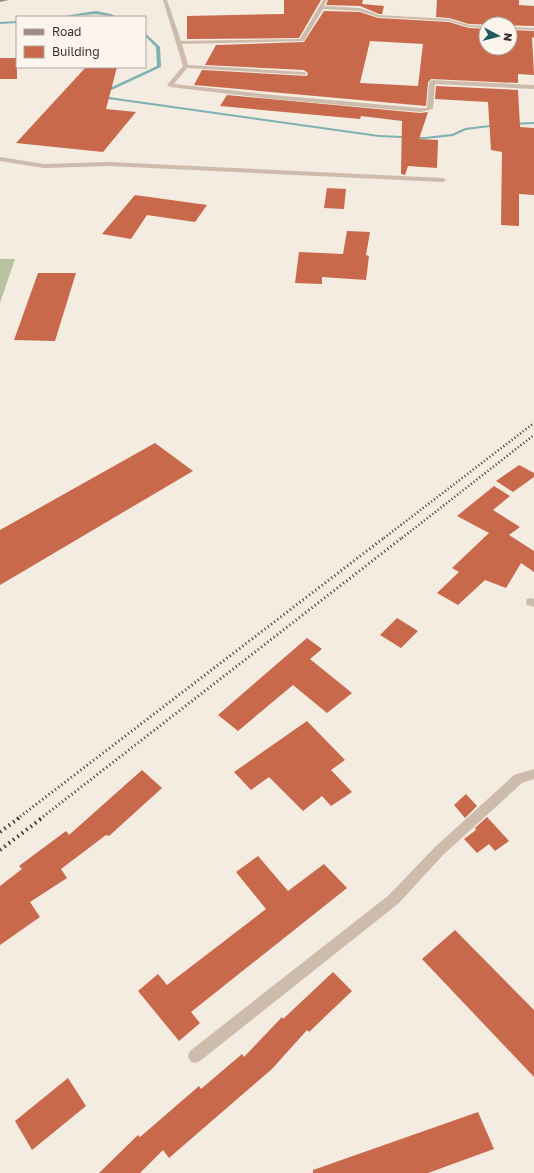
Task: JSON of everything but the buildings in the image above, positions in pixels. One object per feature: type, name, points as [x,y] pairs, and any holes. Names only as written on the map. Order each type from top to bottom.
[{"type":"main road","points":[[0,1],[7,0]]},
{"type":"street","points":[[165,0],[186,66]]},
{"type":"street","points":[[179,42],[302,40],[323,4],[362,9],[375,13],[378,16],[391,18],[449,20],[469,26],[478,26]]},
{"type":"street","points":[[518,28],[534,29]]},
{"type":"street","points":[[186,66],[304,74]]},
{"type":"street","points":[[186,66],[170,85],[273,97],[420,110],[430,109],[432,100],[432,82],[534,87]]},
{"type":"street","points":[[0,159],[44,166],[109,164],[443,180]]},
{"type":"street","points":[[195,1056],[394,899],[439,851],[518,779],[534,774]]},
{"type":"green space","points":[[0,259],[15,259],[0,303]]},
{"type":"waterway","points":[[69,16],[96,13],[109,14],[113,16]]},
{"type":"waterway","points":[[0,23],[16,22]]},
{"type":"waterway","points":[[146,35],[158,47],[159,67],[100,94],[108,98],[379,136],[425,138],[453,135],[465,129],[498,125]]},
{"type":"waterway","points":[[510,124],[534,123]]},
{"type":"railway","points":[[384,538],[534,423]]},
{"type":"railway","points":[[402,538],[534,435]]},
{"type":"railway","points":[[17,819],[385,537]]},
{"type":"railway","points":[[40,819],[403,537]]},
{"type":"railway","points":[[0,832],[19,818]]},
{"type":"railway","points":[[0,850],[42,818]]}]
